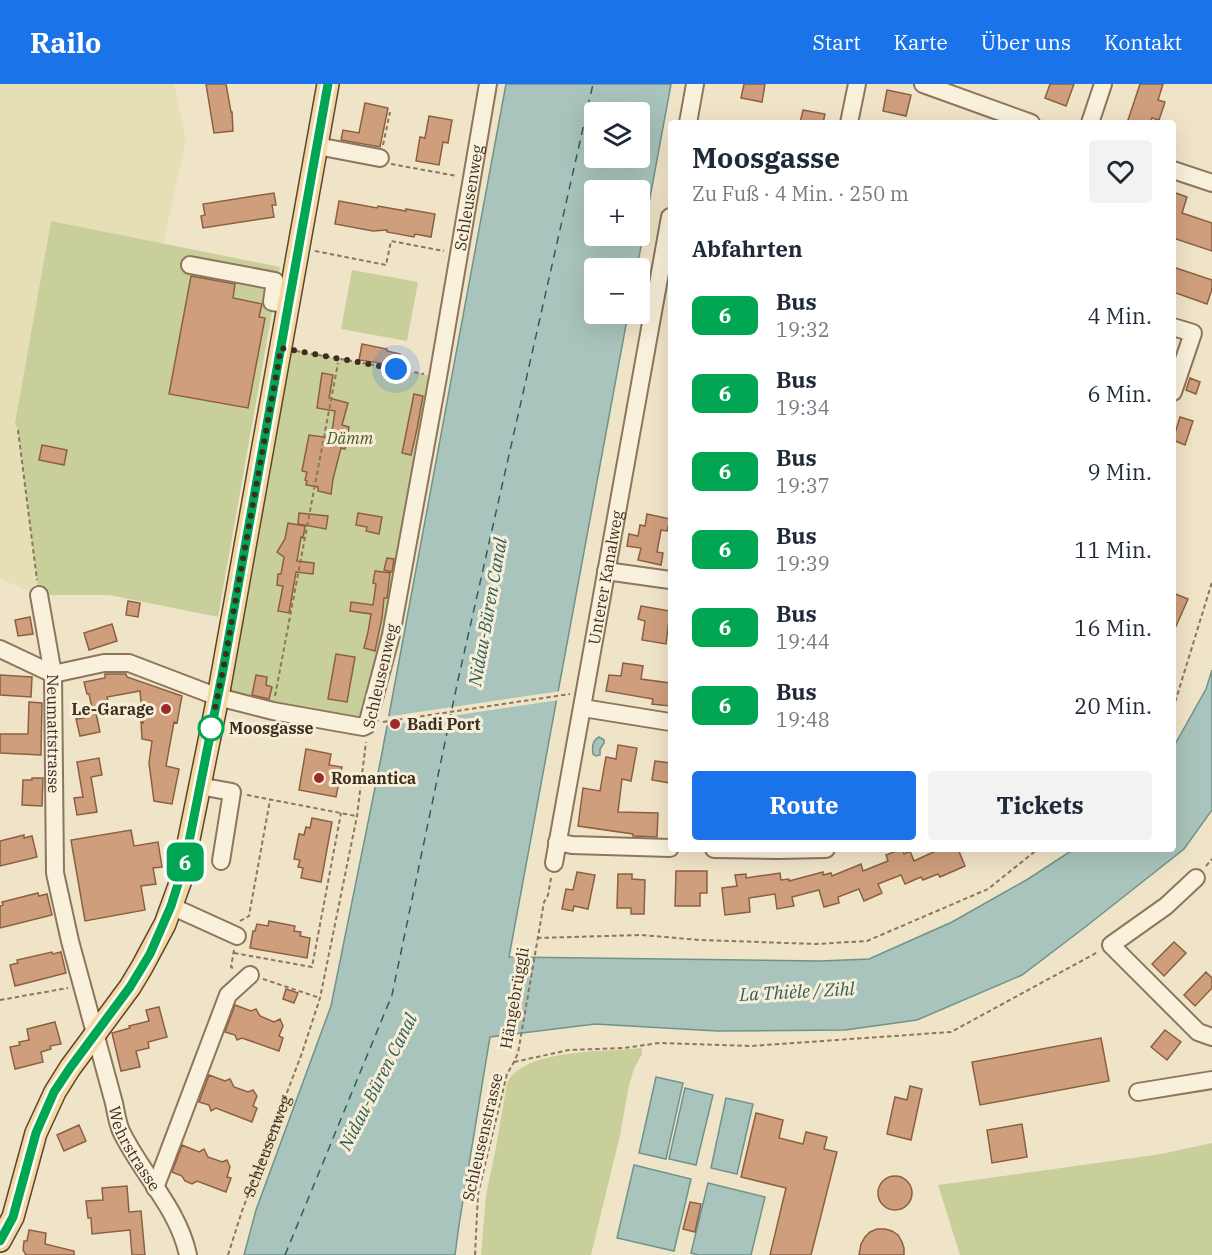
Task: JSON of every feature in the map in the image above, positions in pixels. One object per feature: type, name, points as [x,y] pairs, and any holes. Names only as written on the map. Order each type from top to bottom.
[{"type":"main road","points":[[0,1241],[13,1217],[36,1133],[54,1092],[142,967],[158,938],[185,862],[218,697],[328,84]]},
{"type":"main road","points":[[0,1250],[6,1255]]},
{"type":"street","name":"Schleusenweg","points":[[374,724],[438,377],[488,84]]},
{"type":"street","points":[[688,120],[694,84]]},
{"type":"street","points":[[850,120],[857,84]]},
{"type":"street","points":[[923,84],[950,88],[989,116],[1013,120]]},
{"type":"street","points":[[1091,120],[1102,84]]},
{"type":"street","points":[[317,146],[380,158]]},
{"type":"street","points":[[1176,171],[1212,183]]},
{"type":"street","name":"Unterer Kanalweg","points":[[554,863],[668,228]]},
{"type":"street","points":[[190,265],[275,281],[272,302],[288,305]]},
{"type":"street","points":[[1176,328],[1193,333],[1176,383]]},
{"type":"street","points":[[606,571],[668,580]]},
{"type":"street","name":"Neumattstrasse","points":[[39,595],[53,674],[55,873],[95,1035]]},
{"type":"street","points":[[0,649],[53,674],[104,663],[129,663],[218,697],[273,711],[363,727],[374,724]]},
{"type":"street","points":[[583,708],[668,722]]},
{"type":"street","points":[[200,786],[232,792],[221,861]]},
{"type":"street","points":[[557,842],[572,845],[668,848]]},
{"type":"street","points":[[1196,878],[1166,906],[1111,945],[1198,1032],[1212,1037]]},
{"type":"street","points":[[171,906],[237,936]]},
{"type":"street","points":[[155,1188],[228,995],[250,975]]},
{"type":"street","name":"Wehrstrasse","points":[[95,1035],[120,1129],[174,1215],[188,1255]]},
{"type":"street","points":[[1138,1092],[1212,1080]]},
{"type":"path","points":[[390,112],[379,162],[471,179]]},
{"type":"path","points":[[308,249],[386,265],[391,241],[459,253]]},
{"type":"path","points":[[281,348],[438,377]]},
{"type":"path","points":[[273,711],[338,363]]},
{"type":"path","points":[[18,430],[39,595]]},
{"type":"path","points":[[1176,699],[1212,582]]},
{"type":"path","points":[[374,724],[565,694]]},
{"type":"path","name":"Schleusenweg","points":[[228,1255],[242,1211],[321,998],[374,724]]},
{"type":"path","points":[[232,792],[357,816]]},
{"type":"path","points":[[270,800],[249,916],[240,920],[231,967],[321,998]]},
{"type":"path","points":[[234,953],[312,967],[340,813]]},
{"type":"path","points":[[554,863],[537,938],[641,935],[816,945],[867,941],[988,889],[1034,852]]},
{"type":"path","name":"Hängebrüggli","points":[[514,1062],[518,1053],[537,938]]},
{"type":"path","points":[[514,1062],[569,1050],[624,1048],[659,1043],[751,1046],[951,1032],[1111,945]]},
{"type":"path","points":[[0,999],[82,985]]},
{"type":"path","name":"Schleusenstrasse","points":[[475,1255],[478,1194],[507,1074],[514,1062]]},
{"type":"shaded area","points":[[0,84],[174,84],[186,140],[163,244],[51,221],[15,423],[18,430],[39,595],[0,579]]},
{"type":"green space","points":[[51,221],[280,267],[218,617],[109,595],[39,595],[18,430],[15,423]]},
{"type":"green space","points":[[352,270],[418,282],[407,341],[341,329]]},
{"type":"green space","name":"Dämm","points":[[290,350],[438,377],[363,727],[225,698]]},
{"type":"green space","points":[[642,1048],[642,1054],[629,1085],[620,1135],[591,1255],[481,1255],[486,1195],[507,1083],[516,1072],[530,1063],[548,1058],[568,1054]]},
{"type":"green space","points":[[1212,1143],[1212,1255],[960,1255],[938,1185],[1161,1154]]},
{"type":"water","points":[[506,84],[671,84],[650,198],[650,180],[584,180],[584,246],[641,246],[639,258],[584,258],[584,324],[626,324],[509,957],[820,961],[869,959],[952,922],[1028,879],[1069,852],[1176,852],[1176,743],[1206,689],[1212,670],[1212,810],[1184,849],[1022,975],[917,1020],[845,1030],[717,1031],[595,1024],[490,1037],[455,1255],[244,1255],[256,1210],[331,1006],[382,753]]},
{"type":"water","points":[[599,737],[604,740],[604,743],[600,749],[600,755],[596,756],[593,754],[593,746]]},
{"type":"water","points":[[656,1077],[683,1083],[666,1159],[639,1153]]},
{"type":"water","points":[[685,1088],[713,1095],[696,1165],[669,1159]]},
{"type":"water","points":[[726,1098],[753,1104],[737,1174],[711,1168]]},
{"type":"water","points":[[634,1165],[691,1179],[674,1251],[617,1238]]},
{"type":"water","points":[[708,1183],[765,1197],[751,1255],[691,1253]]},
{"type":"pier","points":[[561,691],[559,700],[383,726],[385,717]]},
{"type":"building","points":[[206,84],[226,84],[232,112],[233,131],[214,133]]},
{"type":"building","points":[[744,84],[765,84],[762,102],[741,98]]},
{"type":"building","points":[[1050,84],[1074,84],[1066,106],[1045,98]]},
{"type":"building","points":[[1140,84],[1163,84],[1158,100],[1165,102],[1159,120],[1152,118],[1151,120],[1128,120]]},
{"type":"building","points":[[887,90],[911,95],[906,116],[883,111]]},
{"type":"building","points":[[365,103],[388,108],[380,147],[341,140],[343,130],[359,133]]},
{"type":"building","points":[[803,110],[825,114],[824,120],[801,120]]},
{"type":"building","points":[[429,116],[452,120],[448,143],[443,142],[439,165],[416,161],[420,137],[425,138]]},
{"type":"building","points":[[274,193],[276,205],[272,205],[274,217],[203,228],[201,216],[205,215],[203,204]]},
{"type":"building","points":[[1176,193],[1187,197],[1182,213],[1212,223],[1212,251],[1176,239]]},
{"type":"building","points":[[339,201],[377,208],[378,206],[435,214],[431,237],[415,234],[414,237],[387,232],[387,230],[373,231],[335,224]]},
{"type":"building","points":[[1176,268],[1212,280],[1212,289],[1207,304],[1176,293]]},
{"type":"building","points":[[191,276],[235,284],[233,298],[262,304],[259,317],[265,318],[248,408],[169,394]]},
{"type":"building","points":[[362,344],[400,354],[398,366],[359,360]]},
{"type":"building","points":[[322,373],[333,375],[329,398],[348,403],[342,425],[349,427],[345,449],[341,448],[331,494],[318,491],[318,487],[306,485],[307,472],[302,471],[309,435],[331,438],[335,411],[317,408]]},
{"type":"building","points":[[1190,378],[1200,382],[1196,394],[1186,390]]},
{"type":"building","points":[[414,394],[423,396],[411,455],[402,453]]},
{"type":"building","points":[[1180,417],[1193,421],[1185,445],[1176,441],[1176,430]]},
{"type":"building","points":[[42,445],[67,450],[64,465],[39,460]]},
{"type":"building","points":[[299,513],[328,516],[326,529],[298,524]]},
{"type":"building","points":[[358,513],[382,517],[379,534],[366,531],[367,527],[356,525]]},
{"type":"building","points":[[647,514],[668,519],[667,531],[661,530],[657,552],[663,553],[661,565],[638,560],[641,548],[627,546],[629,534],[638,536],[640,525],[645,526]]},
{"type":"building","points":[[288,523],[305,526],[297,561],[314,563],[313,574],[296,572],[289,613],[278,611],[283,586],[277,585],[284,557],[277,552],[285,539]]},
{"type":"building","points":[[387,558],[394,559],[392,572],[384,570]]},
{"type":"building","points":[[375,571],[390,573],[375,651],[364,648],[371,614],[350,611],[351,602],[373,605]]},
{"type":"building","points":[[1176,594],[1188,599],[1176,626]]},
{"type":"building","points":[[128,601],[140,603],[138,617],[126,615]]},
{"type":"building","points":[[641,606],[668,611],[666,644],[642,640],[645,621],[638,619]]},
{"type":"building","points":[[30,617],[33,634],[18,636],[15,620]]},
{"type":"building","points":[[112,624],[117,641],[89,650],[84,633]]},
{"type":"building","points":[[336,654],[355,657],[347,702],[328,699]]},
{"type":"building","points":[[623,663],[643,666],[641,679],[668,683],[668,706],[652,704],[653,699],[606,691],[609,675],[621,676]]},
{"type":"building","points":[[105,674],[126,674],[127,677],[182,696],[177,723],[174,722],[166,766],[179,769],[172,804],[154,801],[149,763],[152,741],[142,739],[140,691],[107,697],[109,705],[92,708],[84,682],[105,678]]},
{"type":"building","points":[[0,675],[32,677],[31,697],[0,695]]},
{"type":"building","points":[[256,675],[267,677],[266,685],[272,687],[269,699],[252,695]]},
{"type":"building","points":[[29,702],[42,703],[41,755],[0,753],[0,734],[28,734]]},
{"type":"building","points":[[96,713],[100,732],[80,736],[76,719]]},
{"type":"building","points":[[618,745],[637,748],[631,781],[622,779],[618,812],[658,813],[657,837],[633,836],[633,834],[578,826],[583,788],[600,791],[606,757],[616,759]]},
{"type":"building","points":[[306,749],[331,754],[329,765],[342,767],[336,797],[299,790]]},
{"type":"building","points":[[99,758],[102,775],[91,777],[97,812],[77,815],[74,798],[83,797],[77,762]]},
{"type":"building","points":[[655,761],[668,763],[668,783],[652,780]]},
{"type":"building","points":[[32,778],[43,778],[42,806],[22,805],[23,780],[32,780]]},
{"type":"building","points":[[312,818],[332,822],[321,882],[301,878],[303,868],[298,867],[300,860],[294,859],[299,834],[304,835],[306,827],[310,828]]},
{"type":"building","points":[[131,830],[134,846],[158,842],[162,867],[153,868],[156,884],[141,886],[145,910],[85,921],[71,840]]},
{"type":"building","points":[[24,835],[24,838],[32,836],[37,857],[0,866],[0,841]]},
{"type":"building","points":[[894,852],[903,852],[904,854],[910,852],[914,861],[934,852],[959,852],[965,866],[940,877],[938,874],[923,880],[921,877],[905,884],[901,875],[878,884],[882,893],[864,901],[859,889],[838,897],[839,903],[824,907],[819,890],[792,897],[794,906],[777,909],[775,894],[749,898],[750,912],[725,915],[722,888],[737,886],[735,875],[746,874],[746,878],[780,873],[781,880],[789,879],[789,881],[823,872],[823,875],[831,873],[832,876],[861,864],[863,871],[888,861],[886,855]]},
{"type":"building","points":[[676,871],[707,871],[707,893],[700,893],[700,906],[675,906]]},
{"type":"building","points":[[577,872],[595,875],[588,909],[574,906],[573,911],[562,909],[566,889],[573,890]]},
{"type":"building","points":[[618,874],[632,874],[632,879],[645,880],[644,914],[631,914],[631,908],[617,908]]},
{"type":"building","points":[[38,893],[39,896],[47,894],[52,915],[0,928],[2,902]]},
{"type":"building","points":[[269,921],[295,926],[294,931],[301,932],[300,936],[310,938],[307,958],[250,948],[253,931],[257,924],[268,926]]},
{"type":"building","points":[[1174,942],[1186,953],[1164,976],[1152,964]]},
{"type":"building","points":[[52,952],[53,954],[61,952],[66,973],[15,986],[10,965],[18,963],[17,960]]},
{"type":"building","points":[[1206,972],[1212,978],[1212,988],[1195,1006],[1184,995]]},
{"type":"building","points":[[286,989],[298,993],[294,1003],[283,999]]},
{"type":"building","points":[[235,1005],[251,1011],[256,1009],[260,1016],[274,1022],[280,1019],[283,1026],[279,1036],[283,1038],[279,1051],[242,1038],[237,1040],[235,1035],[225,1032]]},
{"type":"building","points":[[159,1007],[167,1037],[148,1042],[149,1048],[136,1051],[140,1067],[121,1071],[112,1033],[149,1021],[146,1010]]},
{"type":"building","points":[[55,1022],[61,1044],[50,1046],[51,1049],[41,1052],[43,1062],[15,1069],[10,1047],[29,1040],[27,1029]]},
{"type":"building","points":[[1165,1030],[1181,1042],[1167,1060],[1151,1047]]},
{"type":"building","points":[[1101,1038],[1109,1081],[980,1105],[972,1062]]},
{"type":"building","points":[[209,1075],[225,1081],[230,1079],[234,1087],[248,1092],[253,1090],[257,1096],[253,1106],[257,1108],[252,1122],[216,1108],[211,1111],[209,1105],[199,1102]]},
{"type":"building","points":[[910,1086],[922,1089],[911,1140],[887,1134],[895,1097],[907,1100]]},
{"type":"building","points":[[756,1113],[783,1120],[779,1138],[803,1144],[806,1132],[827,1137],[824,1149],[837,1152],[811,1255],[770,1255],[786,1188],[741,1177]]},
{"type":"building","points":[[1022,1124],[1027,1157],[992,1163],[987,1130]]},
{"type":"building","points":[[79,1125],[86,1141],[64,1151],[57,1135]]},
{"type":"building","points":[[182,1145],[199,1152],[204,1149],[208,1157],[222,1162],[227,1160],[230,1167],[227,1177],[231,1178],[226,1192],[197,1181],[192,1184],[172,1172]]},
{"type":"building","points":[[895,1176],[907,1181],[912,1193],[907,1205],[895,1210],[883,1205],[878,1193],[883,1181]]},
{"type":"building","points":[[127,1186],[129,1212],[141,1211],[145,1255],[132,1255],[130,1230],[92,1234],[91,1218],[88,1218],[86,1201],[103,1200],[102,1188]]},
{"type":"building","points":[[690,1202],[701,1204],[695,1232],[683,1229]]},
{"type":"building","points":[[877,1229],[892,1231],[898,1235],[904,1248],[904,1255],[859,1255],[865,1237]]},
{"type":"building","points":[[29,1230],[46,1233],[45,1244],[74,1251],[74,1255],[26,1255],[23,1250],[24,1241],[27,1241]]},
{"type":"ferry route","points":[[285,1255],[392,995],[458,680],[593,84]]},
{"type":"bus line","name":"6","points":[[0,1241],[13,1217],[36,1133],[54,1092],[130,987],[150,954],[165,924],[180,883],[223,670],[328,84]]},
{"type":"place","name":"Le-Garage","points":[[166,709]]},
{"type":"place","name":"Badi Port","points":[[395,724]]},
{"type":"place","name":"Moosgasse","points":[[211,728]]},
{"type":"place","name":"Romantica","points":[[319,778]]},
{"type":"route","points":[[211,728],[281,348],[396,369]]},
{"type":"water label","name":"Nidau-Büren Canal","points":[[488,612]]},
{"type":"water label","name":"La Thièle / Zihl","points":[[797,992]]},
{"type":"water label","name":"Nidau-Büren Canal","points":[[378,1082]]}]
